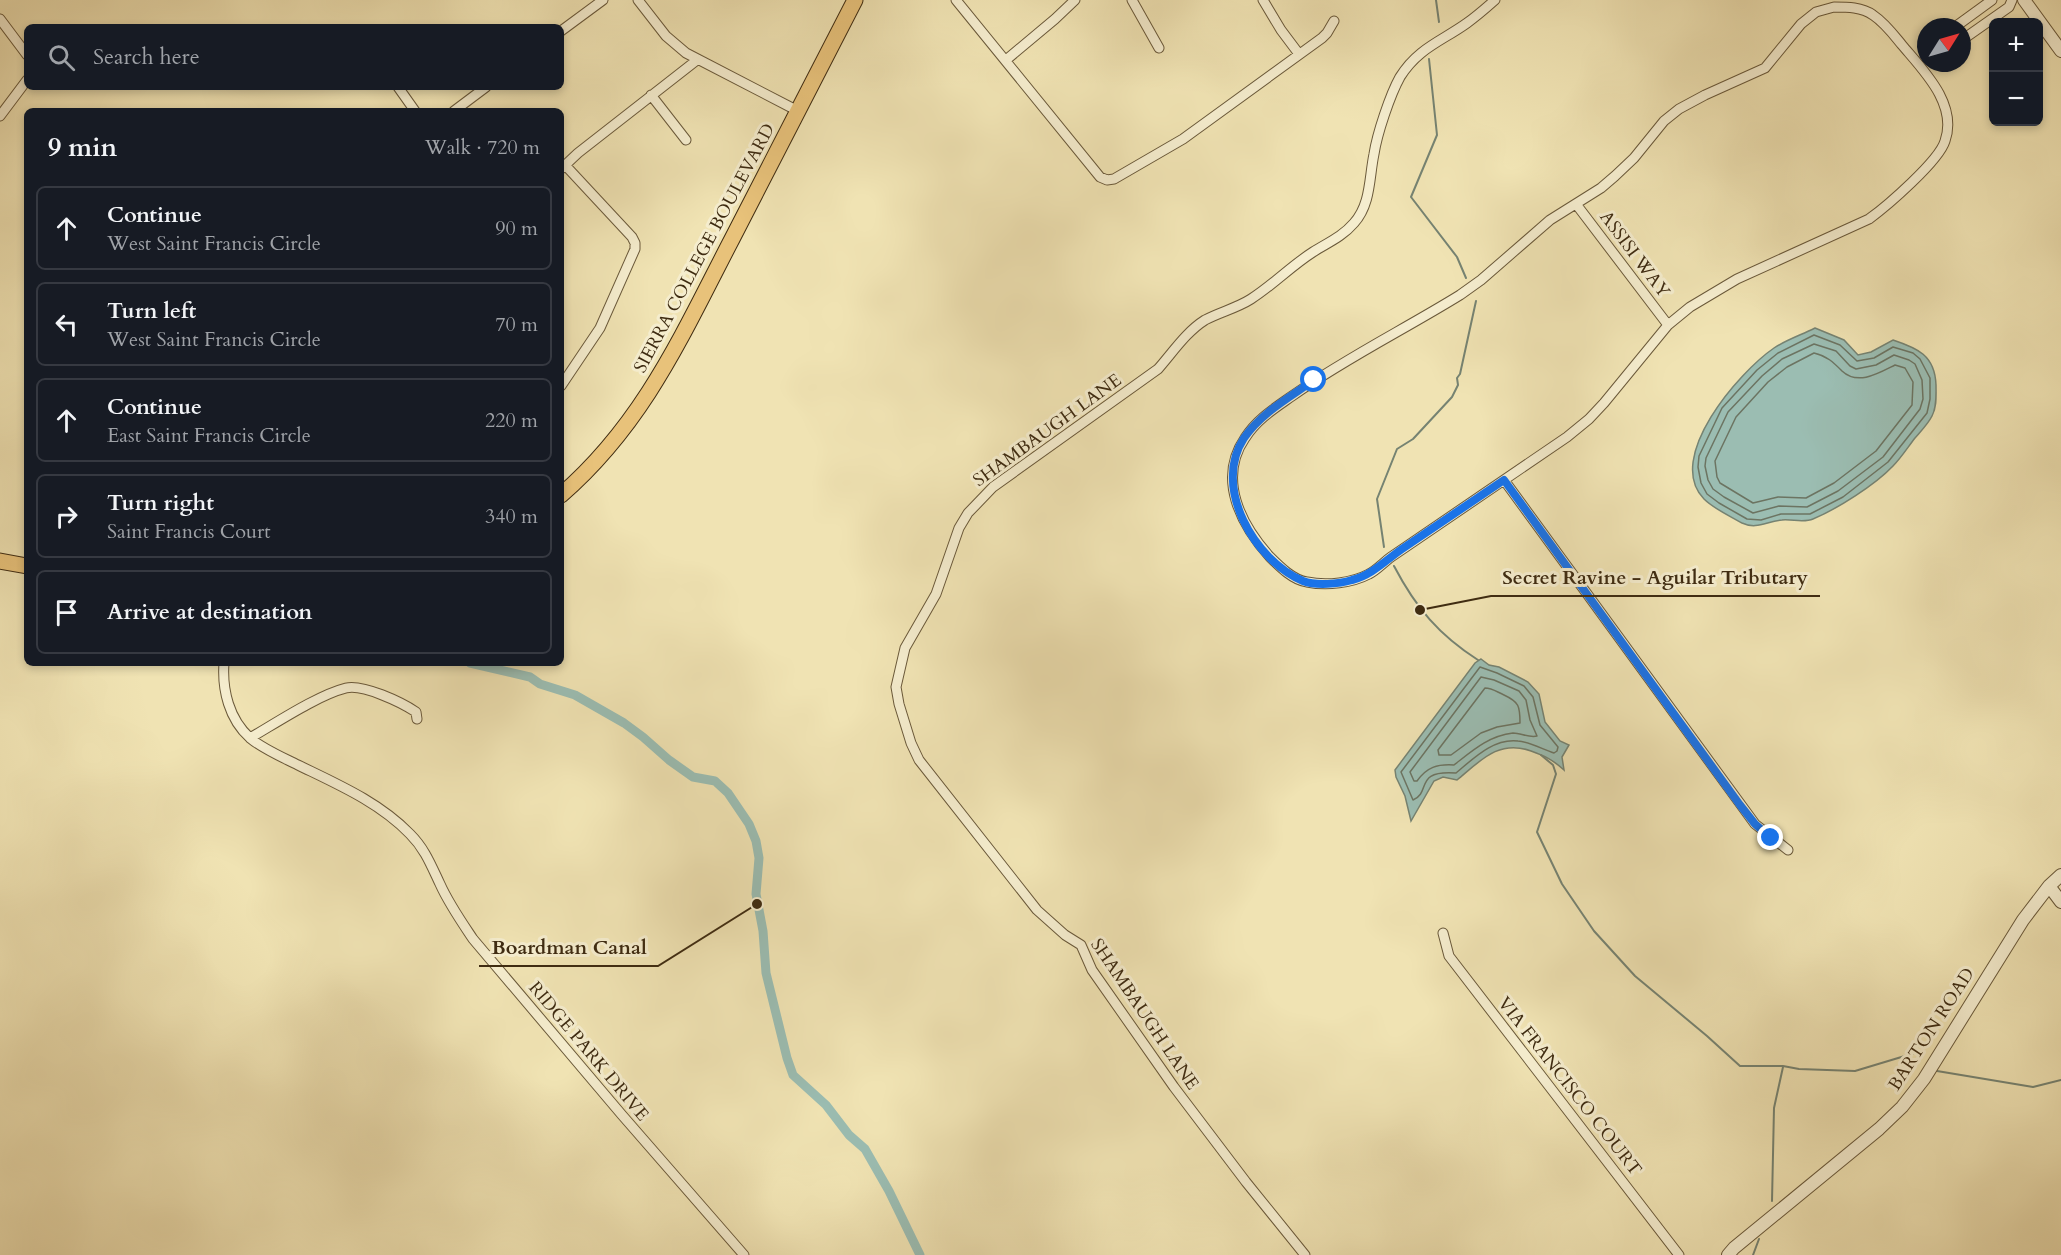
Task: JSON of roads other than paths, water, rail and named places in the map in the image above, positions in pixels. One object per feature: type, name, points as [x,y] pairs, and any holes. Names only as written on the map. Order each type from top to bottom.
[{"type":"main road","name":"SIERRA COLLEGE BOULEVARD","points":[[564,492],[609,447],[651,391],[855,0]]},
{"type":"main road","points":[[0,561],[24,565]]},
{"type":"street","points":[[564,29],[603,0]]},
{"type":"street","points":[[638,0],[666,36],[697,60],[798,111]]},
{"type":"street","points":[[956,0],[1100,177],[1107,180],[1114,179],[1176,143],[1322,38],[1334,21]]},
{"type":"street","points":[[1006,60],[1055,20],[1075,0]]},
{"type":"street","points":[[1132,0],[1159,48]]},
{"type":"street","points":[[1263,0],[1299,54]]},
{"type":"street","name":"SHAMBAUGH LANE","points":[[1305,1255],[1174,1087],[1092,970],[1080,945],[1037,910],[919,760],[904,722],[896,687],[905,648],[936,594],[959,528],[968,513],[993,487],[1150,375],[1168,358],[1178,344],[1204,321],[1250,300],[1297,264],[1345,232],[1355,222],[1364,207],[1369,191],[1373,155],[1378,136],[1400,78],[1419,54],[1468,23],[1495,0]]},
{"type":"street","points":[[1967,18],[1992,0]]},
{"type":"street","points":[[1971,34],[2008,7],[2012,0]]},
{"type":"street","points":[[2024,0],[2061,51]]},
{"type":"street","points":[[1917,56],[1872,13],[1852,7],[1834,7],[1816,12],[1801,24],[1764,68],[1679,109],[1664,121],[1634,158],[1615,176],[1550,220],[1481,280],[1460,295],[1314,380],[1261,418],[1244,438],[1232,479],[1234,499],[1243,522],[1257,543],[1281,569],[1305,582],[1325,584],[1352,580],[1370,573],[1504,480],[1589,419],[1604,404],[1668,324],[1690,307],[1737,279],[1869,219],[1902,192],[1933,160],[1945,142],[1948,125],[1945,109],[1928,72]]},
{"type":"street","points":[[1976,11],[1985,24]]},
{"type":"street","points":[[0,19],[24,51]]},
{"type":"street","points":[[564,166],[697,60]]},
{"type":"street","points":[[0,116],[24,84]]},
{"type":"street","points":[[400,90],[413,108]]},
{"type":"street","points":[[458,108],[482,90]]},
{"type":"street","points":[[651,95],[686,140]]},
{"type":"street","points":[[564,168],[632,237],[635,249],[600,328],[589,348],[564,382]]},
{"type":"street","name":"ASSISI WAY","points":[[1576,204],[1668,324]]},
{"type":"street","points":[[1504,480],[1755,824],[1788,850]]},
{"type":"street","name":"RIDGE PARK DRIVE","points":[[224,666],[227,701],[235,719],[250,738],[285,759],[363,797],[409,832],[422,847],[454,912],[473,939],[744,1255]]},
{"type":"street","points":[[250,738],[323,697],[346,688],[359,688],[391,700],[416,712],[417,719]]},
{"type":"street","name":"BARTON ROAD","points":[[1728,1255],[1879,1129],[1902,1107],[1924,1080],[2023,920],[2049,886],[2061,875]]},
{"type":"street","points":[[2049,886],[2061,902]]},
{"type":"street","name":"VIA FRANCISCO COURT","points":[[1443,933],[1449,956],[1680,1255]]},
{"type":"water","points":[[1815,328],[1844,340],[1858,355],[1871,352],[1893,340],[1923,354],[1932,366],[1935,375],[1934,412],[1893,466],[1844,503],[1809,520],[1782,520],[1747,525],[1708,503],[1694,482],[1693,461],[1699,440],[1711,417],[1726,396],[1759,360],[1779,345]]},
{"type":"water","points":[[1481,659],[1489,665],[1499,667],[1528,682],[1539,694],[1545,722],[1560,741],[1569,745],[1562,757],[1564,770],[1549,759],[1531,751],[1520,748],[1500,750],[1482,759],[1457,780],[1443,777],[1434,781],[1411,821],[1395,770],[1475,663]]},
{"type":"waterway","points":[[1436,0],[1439,22]]},
{"type":"waterway","points":[[1429,59],[1437,135],[1411,197],[1457,257],[1466,278]]},
{"type":"waterway","points":[[1384,547],[1377,499],[1397,449],[1413,439],[1452,397],[1458,385],[1457,378],[1460,374],[1476,301]]},
{"type":"waterway","points":[[1394,566],[1420,608],[1452,641],[1478,660]]},
{"type":"waterway","points":[[483,666],[530,677],[540,684],[575,695],[624,723],[693,777],[715,781],[728,793],[749,824],[756,841],[759,858],[756,894],[763,931],[766,973],[793,1075],[826,1105],[849,1135],[865,1149],[889,1191],[920,1255]]},
{"type":"waterway","points":[[1541,755],[1553,765],[1556,774],[1537,832],[1562,884],[1594,931],[1635,976],[1740,1066],[1783,1066],[1799,1069],[1855,1071],[1918,1052]]},
{"type":"waterway","points":[[1772,1201],[1774,1108],[1783,1067]]},
{"type":"waterway","points":[[1937,1071],[2033,1087],[2061,1080]]},
{"type":"waterway","points":[[1753,1255],[1759,1239]]},
{"type":"place","name":"Secret Ravine - Aguilar Tributary","points":[[1420,610]]},
{"type":"place","name":"Boardman Canal","points":[[757,904]]}]
